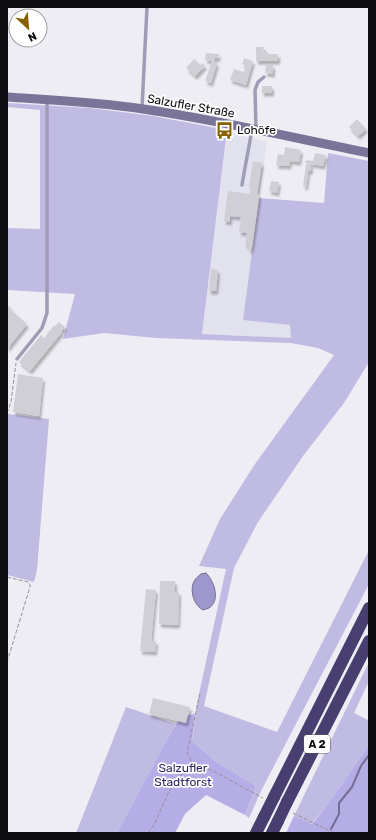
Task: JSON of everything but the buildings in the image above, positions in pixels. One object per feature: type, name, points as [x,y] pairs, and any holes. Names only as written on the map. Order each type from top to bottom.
[{"type":"highway","name":"A 2","points":[[256,833],[369,608]]},
{"type":"highway","name":"A 2","points":[[272,833],[369,641]]},
{"type":"main road","name":"Salzufler Straße","points":[[7,97],[93,103],[142,109],[369,153]]},
{"type":"lane","points":[[142,109],[147,7]]},
{"type":"lane","points":[[242,185],[245,162],[254,130],[255,90],[258,82],[264,77]]},
{"type":"lane","points":[[17,359],[42,328],[47,313],[47,99]]},
{"type":"path","points":[[7,413],[11,402],[17,359]]},
{"type":"path","points":[[7,577],[28,582],[30,584],[7,662]]},
{"type":"path","points":[[200,694],[186,752],[191,762],[213,771]]},
{"type":"path","points":[[148,833],[154,825],[169,791],[191,762]]},
{"type":"shaded area","points":[[7,103],[90,108],[153,116],[227,130],[202,334],[291,338],[290,325],[243,320],[259,198],[324,203],[328,153],[369,161],[369,362],[344,403],[303,456],[258,522],[234,568],[204,706],[277,732],[369,550],[369,584],[262,789],[249,818],[245,815],[256,786],[215,761],[192,741],[197,703],[226,569],[199,566],[220,519],[255,464],[334,355],[318,348],[291,343],[156,338],[104,333],[63,339],[75,294],[7,290],[7,228],[40,229],[40,110],[7,107]]},
{"type":"shaded area","points":[[227,133],[267,141],[243,320],[291,325],[291,338],[202,334]]},
{"type":"shaded area","points":[[8,414],[49,419],[37,570],[34,582],[7,575]]},
{"type":"shaded area","points":[[206,573],[214,585],[215,600],[213,605],[203,610],[196,602],[192,588],[197,577]]},
{"type":"shaded area","points":[[369,662],[369,681],[354,713],[369,721],[369,745],[325,808],[311,824],[294,816]]},
{"type":"shaded area","points":[[126,707],[176,724],[117,833],[76,833]]},
{"type":"green space","name":"Salzufler Stadtforst","points":[[195,714],[192,741],[215,761],[256,786],[245,815],[206,795],[185,814],[175,833],[117,833],[181,716]]},
{"type":"green space","points":[[369,745],[369,833],[286,833],[294,816],[312,824]]},
{"type":"waterway","points":[[331,829],[339,814],[339,803],[352,787],[361,766],[369,755]]},
{"type":"place","name":"Lohöfe","points":[[224,130]]}]
